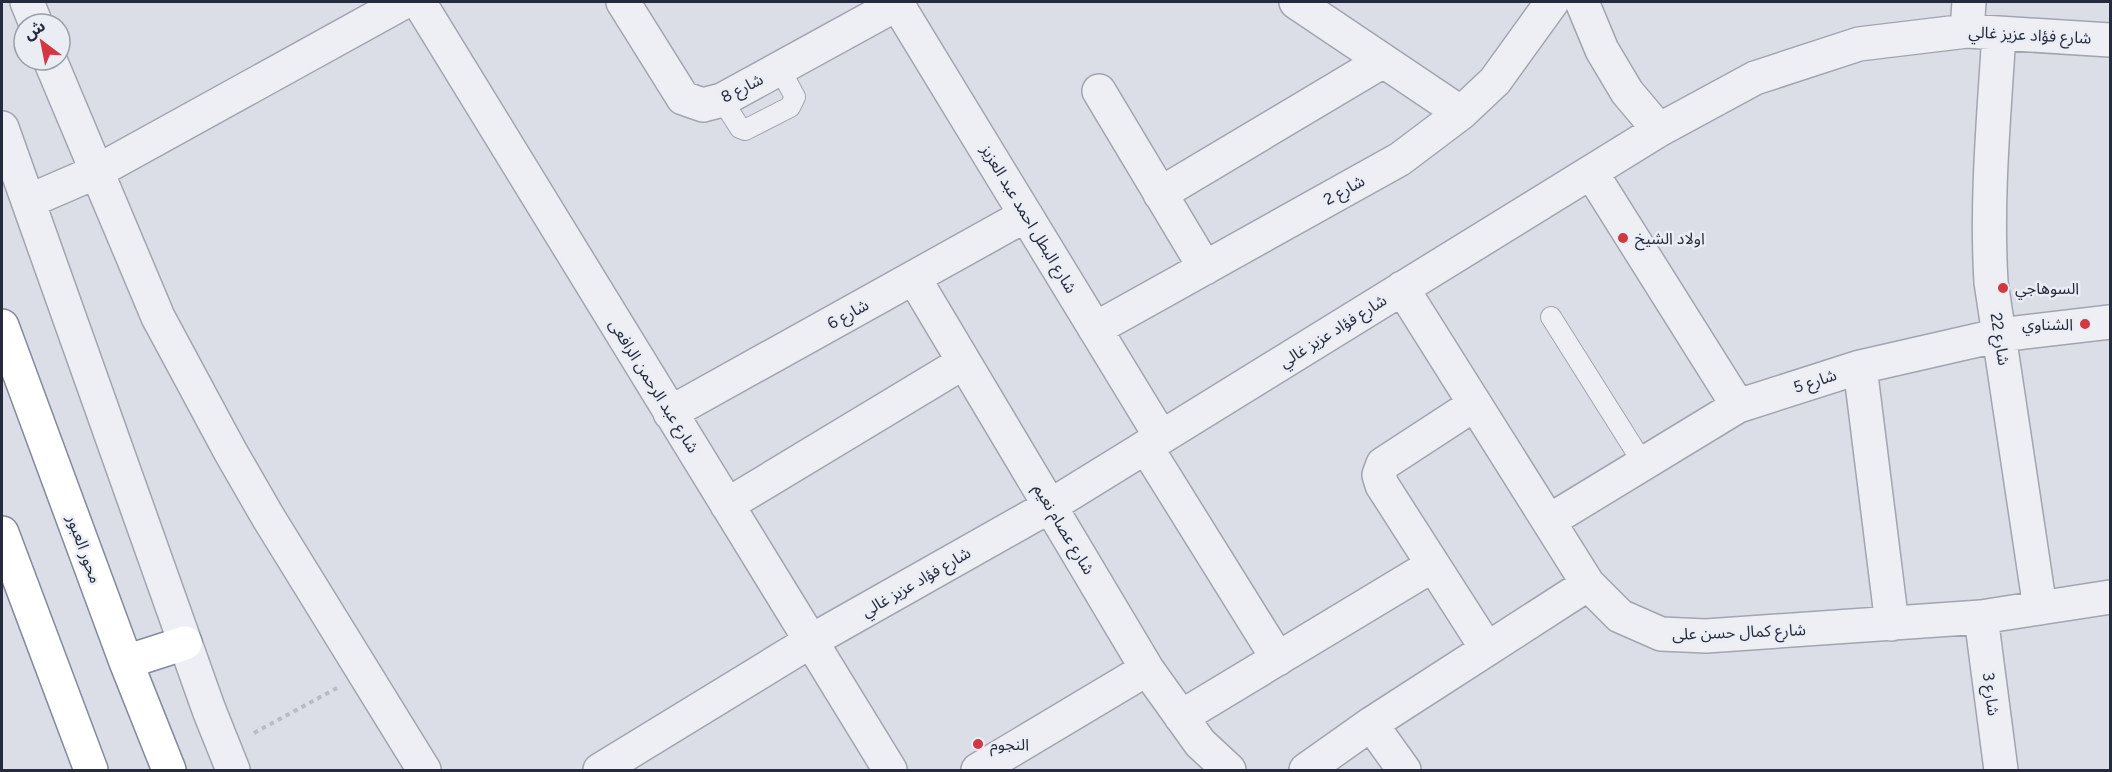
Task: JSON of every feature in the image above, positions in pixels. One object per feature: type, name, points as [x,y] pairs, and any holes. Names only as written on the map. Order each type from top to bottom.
[{"type":"highway","name":"محور العبور","points":[[2,326],[126,662],[169,771]]},
{"type":"highway","points":[[2,533],[91,771]]},
{"type":"highway","points":[[126,662],[185,643]]},
{"type":"street","points":[[29,201],[96,172],[404,2]]},
{"type":"street","name":"شارع عبد الرحمن الرافعى","points":[[419,2],[890,771]]},
{"type":"street","name":"شارع 8","points":[[623,2],[683,98],[703,105],[723,100],[896,3]]},
{"type":"street","points":[[1296,2],[1461,113]]},
{"type":"street","points":[[1574,2],[1627,92],[1659,130]]},
{"type":"street","name":"شارع 2","points":[[1095,329],[1400,159],[1461,113],[1574,2]]},
{"type":"street","name":"شارع البطل احمد عبد العزيز","points":[[896,3],[1095,329],[1154,442],[1278,658]]},
{"type":"street","name":"شارع فؤاد عزيز غالي","points":[[600,771],[811,641],[1050,506],[1659,130],[1755,78],[1859,44],[1968,16],[1999,33],[2110,40]]},
{"type":"street","name":"شارع 22","points":[[1999,33],[1988,240],[1991,282],[2040,608]]},
{"type":"street","points":[[1160,194],[1383,60]]},
{"type":"street","points":[[55,72],[158,317],[268,517],[424,771]]},
{"type":"street","points":[[1099,91],[1205,268]]},
{"type":"street","points":[[2,128],[228,760]]},
{"type":"street","points":[[1591,172],[1738,406]]},
{"type":"street","name":"شارع 6","points":[[670,413],[1026,215]]},
{"type":"street","name":"شارع عصام نعيم","points":[[914,278],[1147,669],[1200,743],[1229,771]]},
{"type":"street","name":"شارع كمال حسن على","points":[[1402,288],[1588,584],[1620,616],[1661,634],[1706,636],[1981,617],[2110,597]]},
{"type":"street","name":"شارع 5","points":[[1549,521],[1738,406],[1860,366],[2000,335],[2110,322]]},
{"type":"street","points":[[727,505],[964,362]]},
{"type":"street","points":[[1860,366],[1892,624]]},
{"type":"street","points":[[1475,404],[1383,464],[1379,475],[1382,485],[1487,649]]},
{"type":"street","points":[[1181,717],[1433,564]]},
{"type":"street","points":[[1306,771],[1371,724],[1588,584]]},
{"type":"street","name":"شارع 3","points":[[1981,617],[2001,771]]},
{"type":"street","points":[[978,771],[1147,669]]},
{"type":"street","points":[[1371,724],[1404,771]]},
{"type":"lane","points":[[1551,317],[1643,464]]},
{"type":"path","points":[[228,760],[364,674]]},
{"type":"place","name":"اولاد الشيخ","points":[[1623,238]]},
{"type":"place","name":"السوهاجي","points":[[2003,288]]},
{"type":"place","name":"الشناوي","points":[[2085,324]]},
{"type":"place","name":"النجوم","points":[[978,744]]}]
